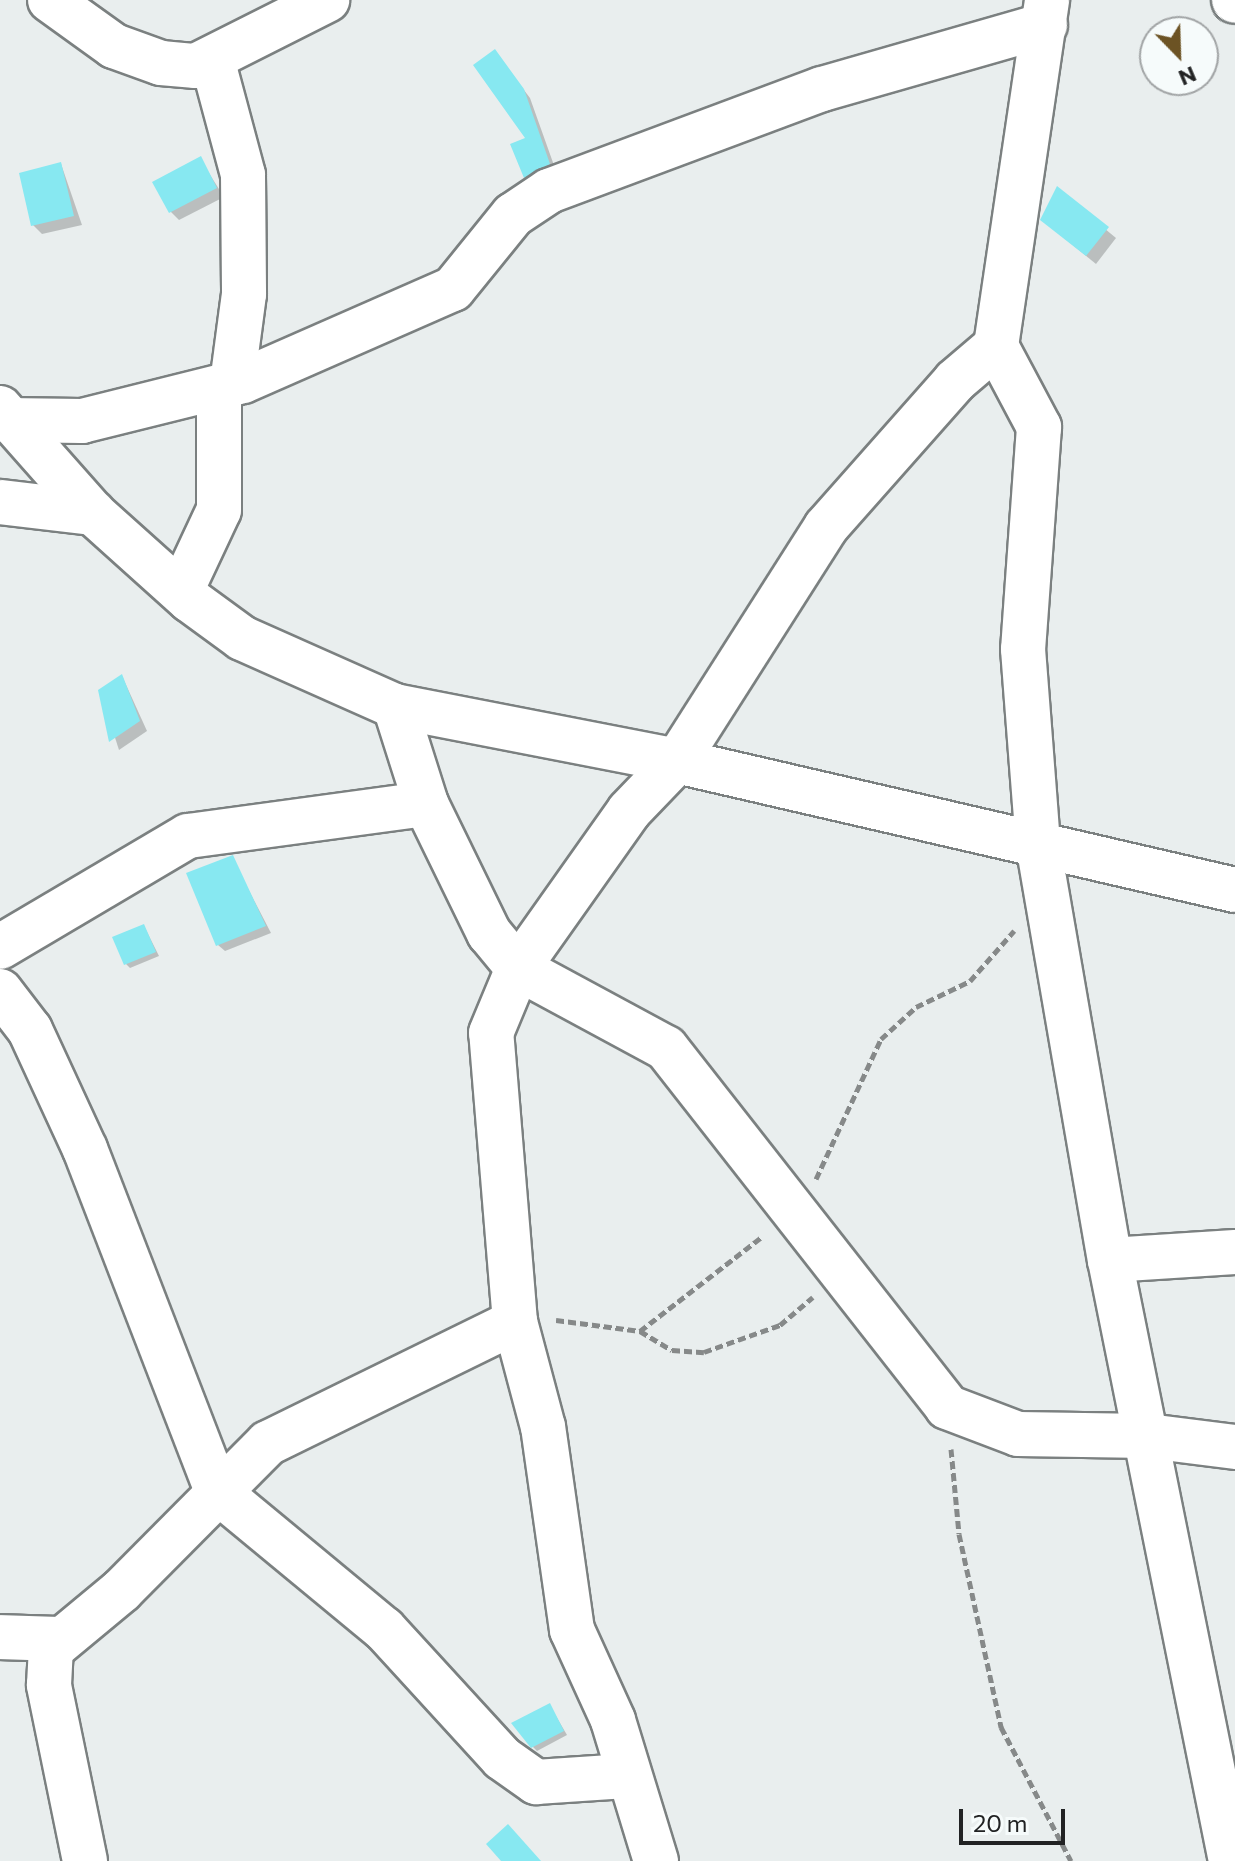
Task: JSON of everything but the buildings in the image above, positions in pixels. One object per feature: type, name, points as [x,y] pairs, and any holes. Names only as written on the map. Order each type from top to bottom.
[{"type":"street","points":[[50,0],[114,46],[161,63],[196,66],[327,0]]},
{"type":"street","points":[[3,414],[82,421],[226,386],[453,289],[513,215],[549,191],[822,89],[1046,13],[996,346],[1039,427],[1023,649],[1038,844],[1110,1260],[1148,1436],[1231,1861]]},
{"type":"street","points":[[181,591],[219,510],[226,386],[244,294],[243,175],[212,59]]},
{"type":"street","points":[[656,1861],[626,1776],[613,1720],[572,1630],[543,1427],[514,1314],[489,1069],[491,1033],[518,968],[629,811],[677,761],[826,527],[955,381],[996,346]]},
{"type":"street","points":[[3,414],[93,513],[181,591],[242,638],[395,706],[677,761],[1235,890]]},
{"type":"street","points":[[0,502],[93,513]]},
{"type":"street","points":[[395,706],[426,804],[471,903],[518,968],[666,1048],[947,1407],[1018,1434],[1148,1436],[1235,1447]]},
{"type":"street","points":[[0,947],[188,836],[426,804]]},
{"type":"street","points":[[0,991],[30,1030],[85,1149],[217,1491],[384,1629],[502,1758],[536,1782],[626,1776]]},
{"type":"street","points":[[1110,1260],[1235,1252]]},
{"type":"street","points":[[85,1861],[47,1665],[60,1639],[122,1590],[268,1443],[514,1314]]},
{"type":"street","points":[[0,1637],[60,1639]]},
{"type":"path","points":[[640,1331],[794,1210],[822,1170],[881,1039],[916,1007],[970,981],[1047,895]]},
{"type":"path","points":[[514,1314],[607,1331],[640,1331],[672,1350],[704,1352],[780,1325],[818,1296],[865,1302]]},
{"type":"path","points":[[947,1407],[959,1534],[1001,1727],[1071,1861]]}]
